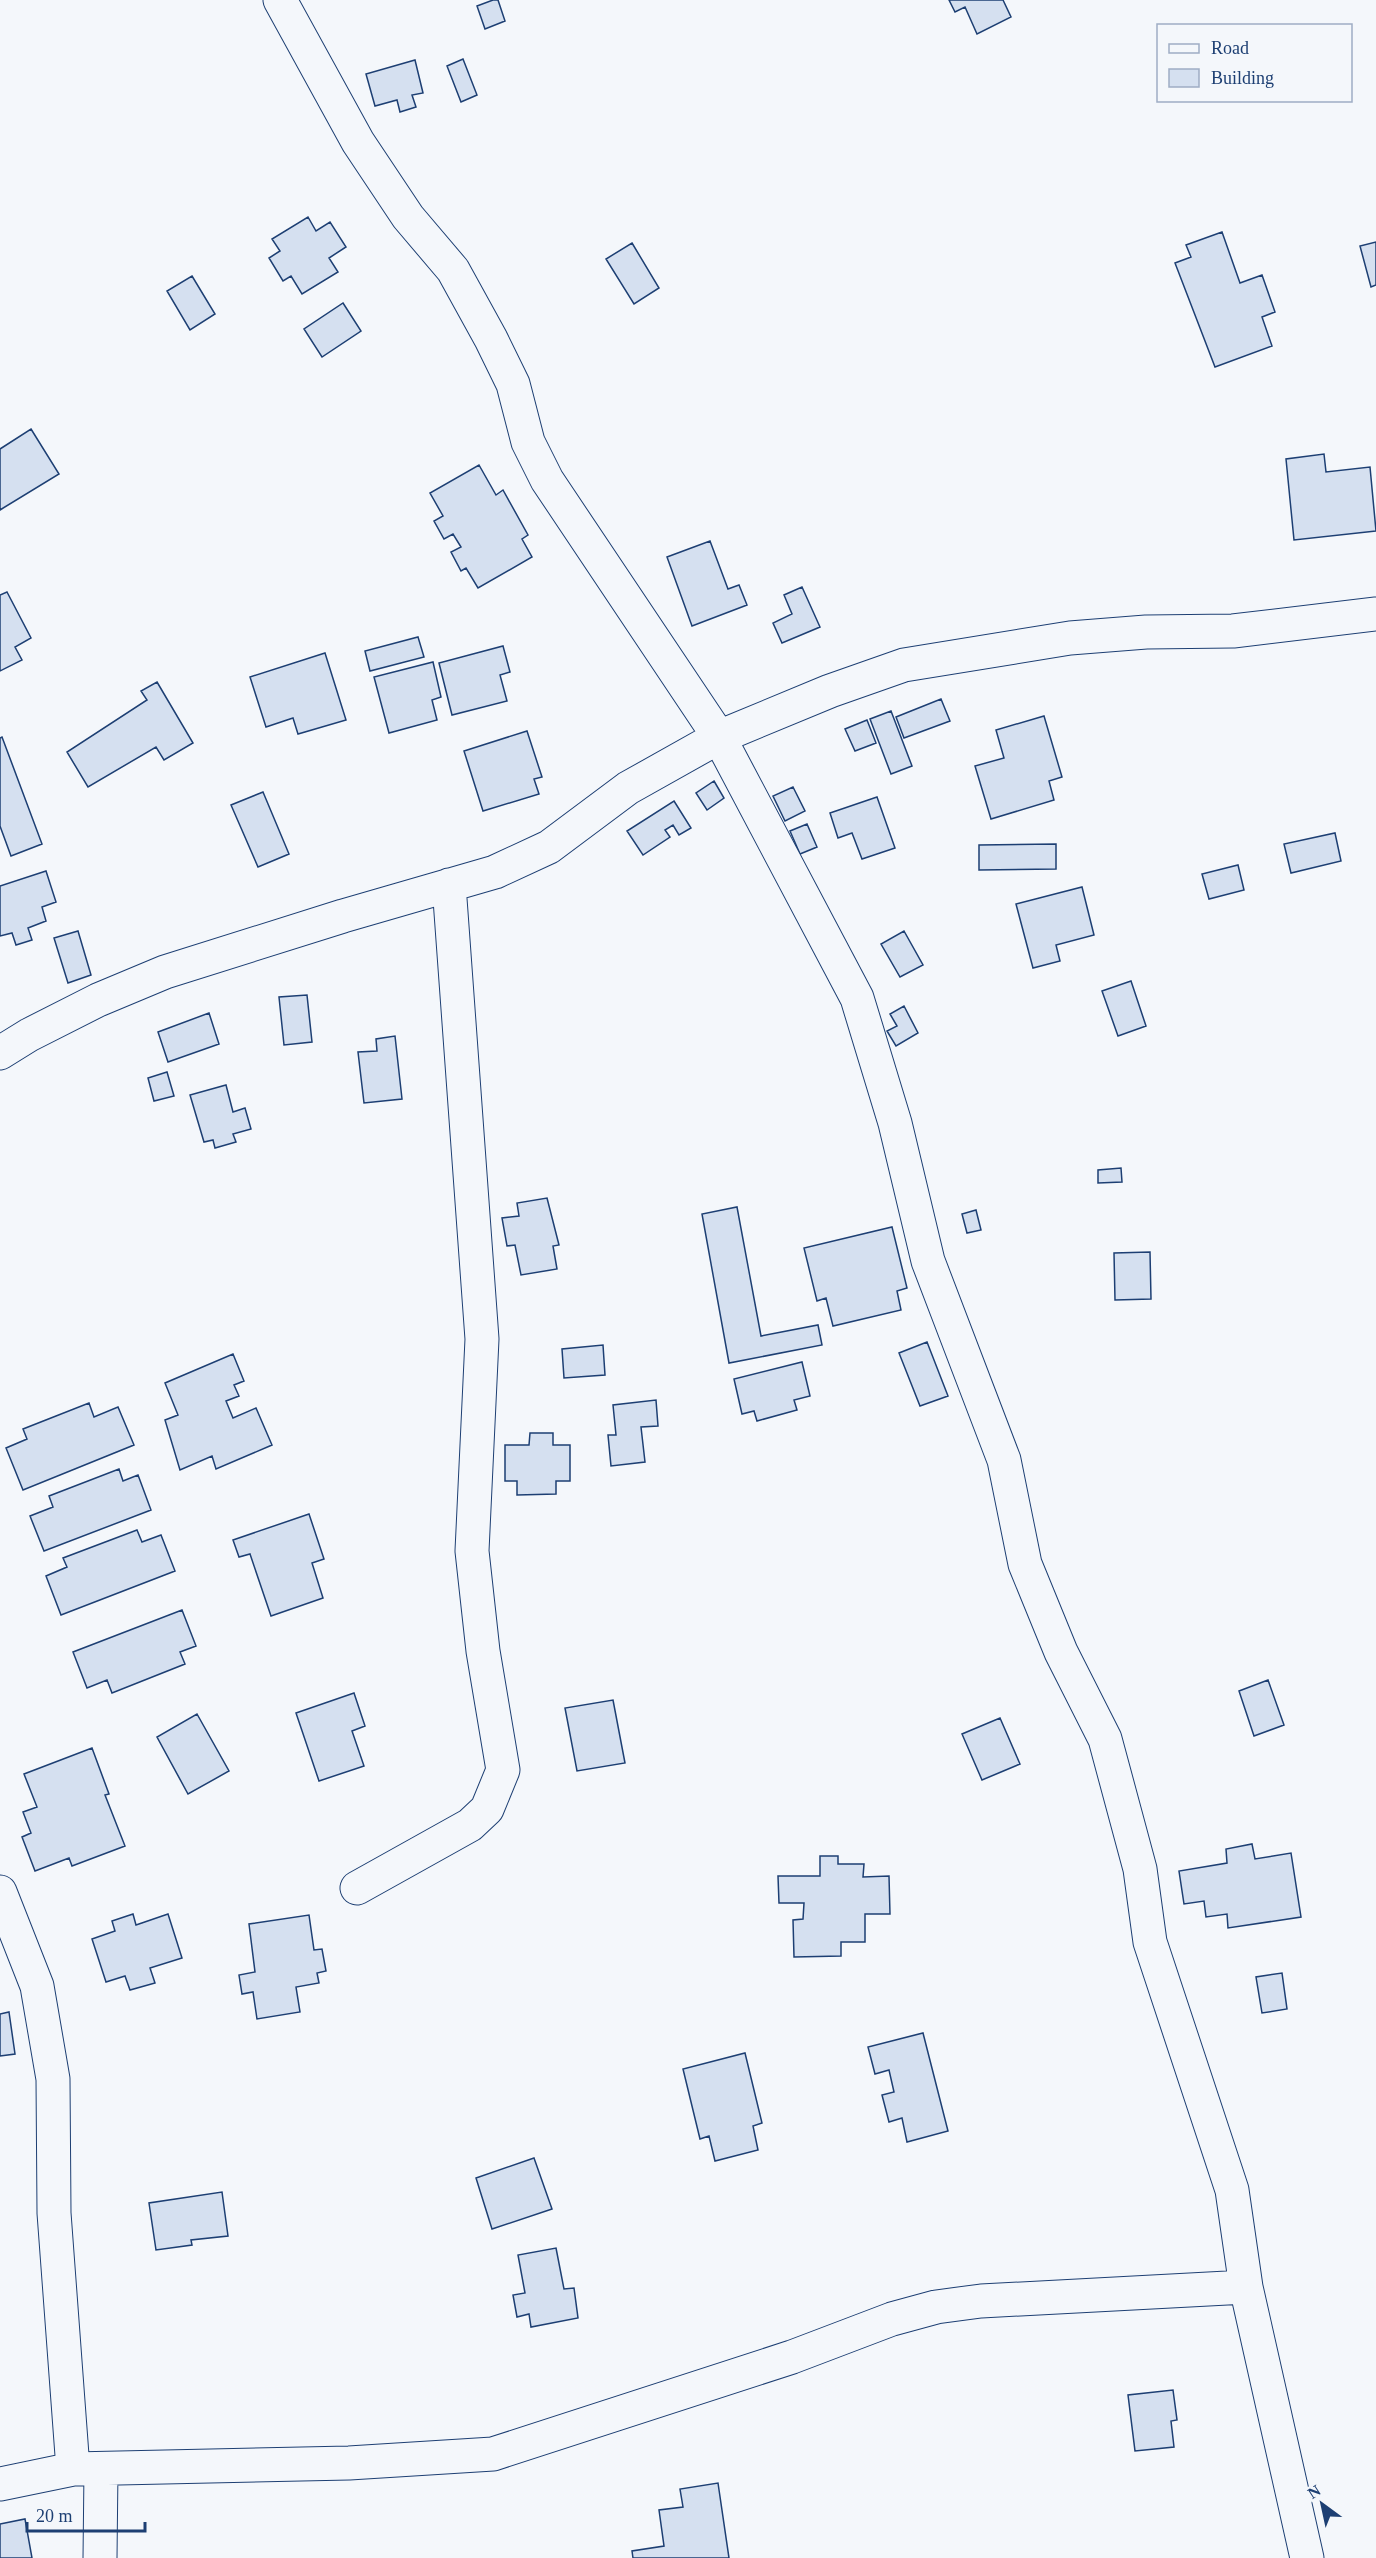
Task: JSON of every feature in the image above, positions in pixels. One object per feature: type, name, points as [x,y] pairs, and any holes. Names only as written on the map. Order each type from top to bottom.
[{"type":"street","points":[[280,0],[358,142],[408,217],[453,270],[513,384],[528,442],[547,480],[719,738],[857,998],[895,1123],[928,1262],[1004,1460],[1025,1564],[1061,1652],[1106,1739],[1140,1869],[1150,1942],[1232,2190],[1246,2287],[1307,2558]]},
{"type":"street","points":[[0,1053],[29,1035],[98,1000],[165,972],[495,872],[549,847],[628,788],[719,738],[830,692],[904,665],[1070,638],[1146,632],[1233,632],[1376,614]]},
{"type":"street","points":[[357,1888],[470,1825],[487,1809],[503,1770],[483,1651],[472,1551],[482,1339],[449,885]]},
{"type":"street","points":[[0,1892],[37,1986],[53,2079],[54,2213],[100,2558]]},
{"type":"street","points":[[0,2484],[87,2470],[349,2463],[494,2454],[792,2357],[892,2319],[936,2307],[992,2300],[1246,2287]]},
{"type":"building","points":[[498,0],[505,21],[485,29],[477,6]]},
{"type":"building","points":[[949,0],[1003,0],[1011,17],[977,34],[965,7],[955,12]]},
{"type":"building","points":[[463,59],[477,95],[461,102],[447,66]]},
{"type":"building","points":[[415,60],[423,93],[412,95],[416,107],[400,112],[397,100],[375,106],[366,74]]},
{"type":"building","points":[[308,217],[316,231],[330,222],[346,247],[329,258],[338,272],[302,294],[291,276],[283,281],[269,258],[280,251],[272,239]]},
{"type":"building","points":[[1222,232],[1240,283],[1262,275],[1275,312],[1262,317],[1272,346],[1215,367],[1175,263],[1191,257],[1186,245]]},
{"type":"building","points":[[1376,242],[1376,285],[1371,287],[1360,246]]},
{"type":"building","points":[[632,243],[659,288],[634,304],[606,259]]},
{"type":"building","points":[[192,276],[215,314],[190,330],[167,291]]},
{"type":"building","points":[[343,303],[361,331],[322,357],[304,329]]},
{"type":"building","points":[[31,429],[59,474],[0,510],[0,449]]},
{"type":"building","points":[[1324,454],[1326,472],[1370,467],[1376,531],[1294,540],[1286,459]]},
{"type":"building","points":[[479,465],[496,495],[503,490],[528,535],[522,539],[532,557],[478,588],[466,568],[461,571],[451,552],[461,547],[453,534],[444,539],[434,521],[443,516],[430,493]]},
{"type":"building","points":[[710,541],[728,589],[739,585],[747,605],[692,626],[667,557]]},
{"type":"building","points":[[802,587],[820,627],[782,643],[773,623],[792,614],[784,595]]},
{"type":"building","points":[[7,592],[31,638],[15,647],[22,660],[0,671],[0,595]]},
{"type":"building","points":[[418,637],[424,657],[370,671],[365,651]]},
{"type":"building","points":[[503,646],[510,672],[500,675],[507,701],[452,715],[439,663]]},
{"type":"building","points":[[325,653],[346,720],[298,734],[293,718],[266,727],[250,677]]},
{"type":"building","points":[[433,662],[441,697],[432,700],[437,720],[389,733],[374,677]]},
{"type":"building","points":[[157,682],[193,743],[164,760],[156,747],[88,787],[67,752],[147,700],[141,691]]},
{"type":"building","points":[[941,699],[950,721],[904,738],[896,717]]},
{"type":"building","points":[[891,711],[912,766],[891,774],[870,719]]},
{"type":"building","points":[[1044,716],[1062,777],[1049,781],[1054,800],[991,819],[975,766],[1004,758],[996,730]]},
{"type":"building","points":[[867,720],[876,743],[855,751],[845,729]]},
{"type":"building","points":[[527,731],[542,777],[534,779],[539,794],[483,811],[464,751]]},
{"type":"building","points":[[2,737],[42,844],[11,856],[0,826],[0,738]]},
{"type":"building","points":[[714,781],[724,798],[707,810],[696,793]]},
{"type":"building","points":[[793,787],[805,811],[785,821],[773,796]]},
{"type":"building","points":[[263,792],[289,854],[258,867],[231,805]]},
{"type":"building","points":[[877,797],[895,848],[862,859],[852,833],[838,838],[830,813]]},
{"type":"building","points":[[674,801],[691,828],[679,835],[673,825],[665,830],[670,837],[643,855],[627,831]]},
{"type":"building","points":[[807,824],[817,847],[800,854],[790,831]]},
{"type":"building","points":[[1335,833],[1341,861],[1291,873],[1284,844]]},
{"type":"building","points":[[1056,844],[1056,869],[979,870],[979,845]]},
{"type":"building","points":[[1238,865],[1244,890],[1209,899],[1202,874]]},
{"type":"building","points":[[46,871],[56,902],[42,907],[46,921],[28,928],[32,940],[16,945],[12,933],[0,936],[0,886]]},
{"type":"building","points":[[1082,887],[1094,935],[1056,945],[1060,961],[1033,968],[1016,904]]},
{"type":"building","points":[[78,931],[91,975],[68,983],[54,938]]},
{"type":"building","points":[[904,931],[923,965],[900,977],[881,944]]},
{"type":"building","points":[[1131,981],[1146,1026],[1118,1036],[1102,991]]},
{"type":"building","points":[[307,995],[312,1042],[284,1045],[279,997]]},
{"type":"building","points":[[904,1006],[918,1033],[896,1046],[887,1031],[897,1026],[890,1014]]},
{"type":"building","points":[[209,1013],[219,1044],[168,1062],[158,1032]]},
{"type":"building","points":[[395,1036],[402,1099],[364,1103],[358,1052],[377,1051],[376,1039]]},
{"type":"building","points":[[167,1072],[174,1096],[154,1101],[148,1078]]},
{"type":"building","points":[[226,1085],[233,1112],[245,1108],[251,1129],[233,1134],[236,1142],[215,1148],[213,1140],[204,1142],[190,1095]]},
{"type":"building","points":[[1121,1168],[1122,1182],[1098,1183],[1098,1170]]},
{"type":"building","points":[[547,1198],[559,1245],[553,1246],[557,1269],[521,1275],[515,1245],[507,1246],[502,1218],[519,1216],[517,1203]]},
{"type":"building","points":[[737,1207],[761,1336],[818,1325],[822,1345],[729,1363],[702,1214]]},
{"type":"building","points":[[976,1210],[981,1230],[967,1233],[962,1214]]},
{"type":"building","points":[[892,1227],[907,1288],[897,1291],[901,1310],[833,1326],[826,1298],[817,1301],[804,1248]]},
{"type":"building","points":[[1150,1252],[1151,1299],[1115,1300],[1114,1253]]},
{"type":"building","points":[[927,1342],[948,1396],[920,1406],[899,1353]]},
{"type":"building","points":[[603,1345],[605,1375],[564,1378],[562,1349]]},
{"type":"building","points":[[233,1354],[244,1381],[234,1385],[239,1396],[226,1401],[233,1418],[256,1408],[272,1445],[216,1469],[212,1456],[180,1470],[165,1420],[178,1415],[165,1383]]},
{"type":"building","points":[[802,1362],[810,1396],[794,1400],[797,1410],[757,1421],[754,1411],[742,1414],[734,1379]]},
{"type":"building","points":[[656,1400],[658,1426],[641,1427],[645,1462],[611,1466],[608,1435],[616,1435],[613,1405]]},
{"type":"building","points":[[89,1403],[94,1417],[118,1407],[134,1445],[23,1490],[6,1448],[27,1439],[23,1429]]},
{"type":"building","points":[[530,1433],[553,1433],[553,1445],[570,1445],[570,1481],[556,1481],[556,1494],[517,1495],[517,1481],[505,1481],[505,1445],[529,1445]]},
{"type":"building","points":[[119,1469],[123,1481],[138,1475],[151,1510],[44,1551],[30,1516],[53,1507],[49,1496]]},
{"type":"building","points":[[309,1514],[324,1559],[312,1563],[323,1598],[271,1616],[250,1554],[239,1557],[233,1540]]},
{"type":"building","points":[[137,1530],[142,1542],[161,1535],[175,1571],[61,1615],[46,1576],[67,1567],[63,1558]]},
{"type":"building","points":[[182,1610],[196,1646],[180,1652],[185,1664],[112,1693],[107,1680],[87,1688],[73,1652]]},
{"type":"building","points":[[1268,1680],[1284,1725],[1254,1736],[1239,1691]]},
{"type":"building","points":[[354,1693],[365,1726],[352,1731],[364,1766],[319,1781],[296,1713]]},
{"type":"building","points":[[613,1700],[625,1763],[577,1771],[565,1708]]},
{"type":"building","points":[[197,1714],[229,1771],[188,1794],[157,1737]]},
{"type":"building","points":[[1000,1718],[1020,1764],[982,1780],[962,1734]]},
{"type":"building","points":[[92,1748],[109,1794],[105,1795],[125,1846],[72,1866],[69,1858],[35,1871],[22,1837],[31,1833],[23,1812],[37,1807],[24,1774]]},
{"type":"building","points":[[1252,1844],[1255,1859],[1291,1853],[1301,1917],[1228,1928],[1227,1914],[1206,1917],[1204,1901],[1184,1904],[1179,1871],[1227,1863],[1226,1849]]},
{"type":"building","points":[[820,1856],[838,1856],[838,1864],[864,1864],[863,1877],[889,1876],[890,1914],[865,1914],[865,1942],[841,1942],[841,1956],[794,1957],[793,1920],[803,1919],[804,1903],[779,1903],[778,1876],[820,1876]]},
{"type":"building","points":[[133,1914],[136,1925],[168,1914],[182,1958],[150,1968],[155,1983],[130,1990],[125,1976],[106,1982],[92,1939],[115,1931],[112,1921]]},
{"type":"building","points":[[309,1915],[314,1950],[322,1949],[326,1971],[317,1973],[319,1983],[296,1987],[300,2012],[257,2019],[253,1992],[242,1994],[239,1975],[255,1972],[249,1924]]},
{"type":"building","points":[[1282,1973],[1287,2009],[1262,2013],[1256,1977]]},
{"type":"building","points":[[9,2012],[15,2054],[0,2056],[0,2014]]},
{"type":"building","points":[[923,2033],[948,2131],[907,2142],[902,2118],[889,2122],[882,2095],[894,2092],[889,2070],[875,2074],[868,2047]]},
{"type":"building","points":[[745,2053],[762,2123],[753,2126],[758,2150],[715,2161],[709,2136],[700,2139],[683,2069]]},
{"type":"building","points":[[534,2158],[552,2209],[492,2229],[476,2178]]},
{"type":"building","points":[[222,2192],[228,2236],[191,2240],[192,2245],[156,2250],[149,2203]]},
{"type":"building","points":[[556,2248],[564,2289],[574,2288],[578,2318],[531,2327],[529,2314],[517,2317],[513,2295],[525,2293],[518,2255]]},
{"type":"building","points":[[1173,2390],[1177,2420],[1171,2421],[1174,2447],[1135,2451],[1128,2395]]},
{"type":"building","points":[[718,2483],[729,2558],[633,2558],[632,2551],[664,2546],[659,2510],[683,2507],[680,2489]]},
{"type":"building","points":[[25,2519],[32,2558],[0,2558],[0,2524]]}]
